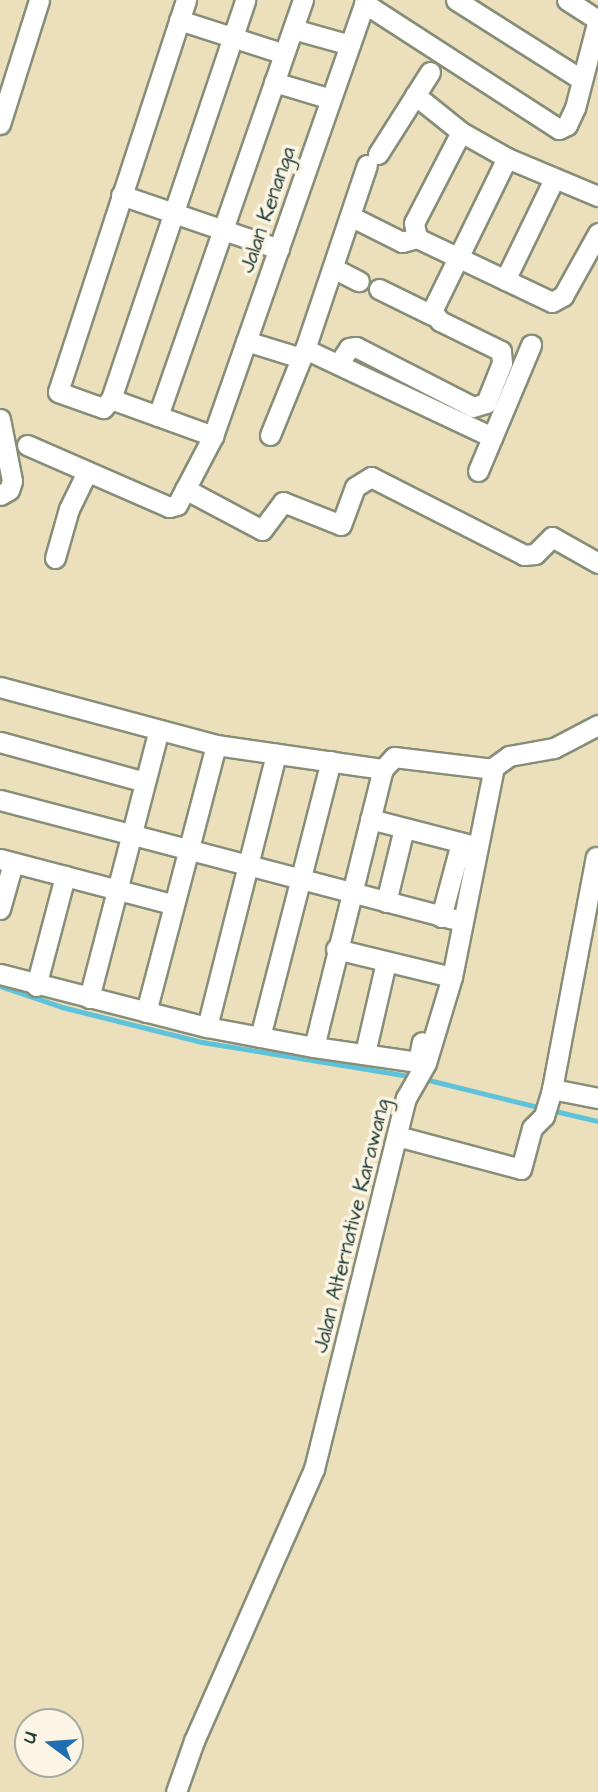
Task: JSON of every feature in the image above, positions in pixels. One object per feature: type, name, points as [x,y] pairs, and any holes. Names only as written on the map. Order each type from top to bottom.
[{"type":"street","points":[[0,124],[40,0]]},
{"type":"street","points":[[186,0],[58,392],[103,408],[111,399],[245,0]]},
{"type":"street","points":[[158,416],[303,0]]},
{"type":"street","points":[[456,0],[582,80]]},
{"type":"street","points":[[365,2],[555,128],[564,128],[570,121],[598,20],[566,0]]},
{"type":"street","name":"Jalan Kenanga","points":[[185,489],[213,436],[365,2]]},
{"type":"street","points":[[179,20],[284,54]]},
{"type":"street","points":[[293,29],[350,45]]},
{"type":"street","points":[[270,435],[303,353],[372,160],[430,72]]},
{"type":"street","points":[[274,82],[331,99]]},
{"type":"street","points":[[415,95],[461,132],[507,158],[554,180],[598,196]]},
{"type":"street","points":[[417,238],[414,223],[461,132]]},
{"type":"street","points":[[432,315],[456,258],[507,158]]},
{"type":"street","points":[[505,280],[554,180]]},
{"type":"street","points":[[121,195],[278,249]]},
{"type":"street","points":[[352,217],[402,242],[417,238],[541,299],[557,301],[591,260],[598,233]]},
{"type":"street","points":[[333,268],[359,281]]},
{"type":"street","points":[[339,363],[349,348],[356,347],[473,407],[483,406],[502,363],[501,351],[379,289]]},
{"type":"street","points":[[246,341],[339,363],[492,437]]},
{"type":"street","points":[[478,471],[531,345]]},
{"type":"street","points":[[111,399],[213,436]]},
{"type":"street","points":[[0,419],[12,481],[9,490],[0,495]]},
{"type":"street","points":[[26,445],[169,508],[177,505],[185,489],[262,530],[283,502],[341,526],[355,487],[371,477],[524,555],[534,554],[552,537],[598,563]]},
{"type":"street","points":[[55,558],[69,509],[88,472]]},
{"type":"street","points":[[0,687],[216,745],[383,769]]},
{"type":"street","points":[[314,1047],[336,949],[383,769],[394,757],[493,769],[501,758],[554,748],[598,725]]},
{"type":"street","points":[[89,998],[159,730]]},
{"type":"street","points":[[0,742],[145,782]]},
{"type":"street","points":[[146,1012],[216,745]]},
{"type":"street","points":[[207,1027],[276,754]]},
{"type":"street","points":[[260,1037],[331,761]]},
{"type":"street","name":"Jalan Alternative Karawang","points":[[176,1792],[194,1741],[306,1496],[360,1296],[408,1091],[433,1044],[445,975],[462,921],[468,844],[493,769]]},
{"type":"street","points":[[0,800],[462,921]]},
{"type":"street","points":[[370,819],[468,844],[442,916]]},
{"type":"street","points":[[386,902],[404,828]]},
{"type":"street","points":[[397,1136],[521,1169],[532,1128],[548,1103],[594,882],[596,857]]},
{"type":"street","points":[[0,908],[7,861],[173,904]]},
{"type":"street","points":[[36,986],[65,876]]},
{"type":"street","points":[[0,974],[36,986],[207,1027],[314,1047],[418,1062],[445,975],[336,949]]},
{"type":"street","points":[[365,1054],[386,961]]},
{"type":"street","points":[[548,1103],[598,1098]]},
{"type":"waterway","points":[[0,986],[62,1007],[202,1042],[410,1076]]},
{"type":"waterway","points":[[429,1080],[542,1108]]},
{"type":"waterway","points":[[551,1110],[598,1121]]}]
